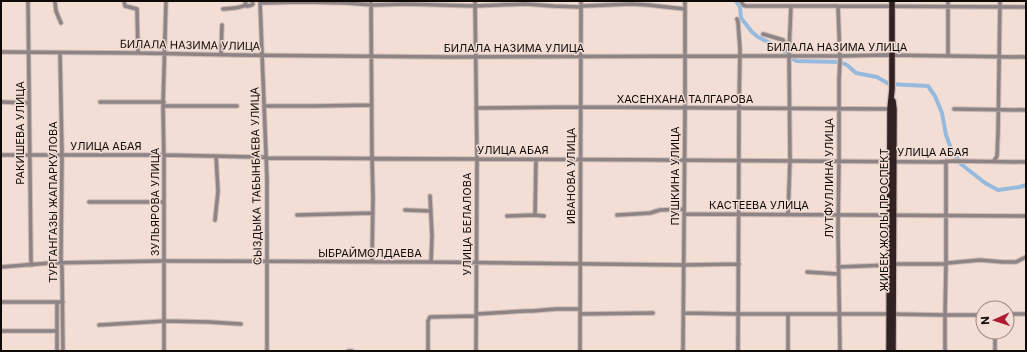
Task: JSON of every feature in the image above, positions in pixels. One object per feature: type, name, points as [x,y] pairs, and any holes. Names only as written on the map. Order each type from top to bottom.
[{"type":"highway","name":"ЖИБЕК ЖОЛЫ ПРОСПЕКТ","points":[[889,351],[892,265],[892,4]]},
{"type":"highway","name":"ЖИБЕК ЖОЛЫ ПРОСПЕКТ","points":[[891,314],[893,351]]},
{"type":"street","name":"РАКИШЕВА УЛИЦА","points":[[28,1],[29,155],[32,265]]},
{"type":"street","points":[[124,1],[125,6],[137,8],[138,53]]},
{"type":"street","name":"ЗУЛЬЯРОВА УЛИЦА","points":[[164,351],[164,53],[166,1]]},
{"type":"street","points":[[223,9],[238,8],[245,5],[246,2],[246,6],[249,6],[253,4],[252,1]]},
{"type":"street","name":"ИВАНОВА УЛИЦА","points":[[580,351],[581,1]]},
{"type":"street","name":"ПУШКИНА УЛИЦА","points":[[683,351],[685,1]]},
{"type":"street","points":[[741,1],[743,5],[746,6],[838,6],[892,4],[1026,7]]},
{"type":"street","points":[[948,1],[948,56]]},
{"type":"street","points":[[994,161],[996,156],[998,109],[1000,1]]},
{"type":"street","points":[[55,2],[56,11],[61,23]]},
{"type":"street","points":[[260,2],[475,3],[580,7],[591,5],[631,4],[685,10]]},
{"type":"street","name":"СЫЗДЫКА ТАБЫНБАЕВА УЛИЦА","points":[[260,2],[267,179],[267,351]]},
{"type":"street","points":[[371,3],[372,262]]},
{"type":"street","name":"УЛИЦА БЕЛАЛОВА","points":[[475,3],[477,159],[476,351]]},
{"type":"street","points":[[788,215],[790,160],[789,55],[791,6]]},
{"type":"street","name":"ЛУТФУЛЛИНА УЛИЦА","points":[[838,6],[840,58],[838,214],[840,351]]},
{"type":"street","points":[[737,19],[740,35],[738,351]]},
{"type":"street","points":[[221,54],[222,25]]},
{"type":"street","points":[[763,34],[783,40],[789,55]]},
{"type":"street","name":"БИЛАЛА НАЗИМА УЛИЦА","points":[[1,52],[475,57],[789,55],[840,58],[892,55],[1026,57]]},
{"type":"street","name":"ТУРГАНГАЗЫ ЖАПАРКУЛОВА","points":[[60,53],[63,351]]},
{"type":"street","points":[[1,102],[29,102]]},
{"type":"street","points":[[100,102],[236,106]]},
{"type":"street","points":[[265,106],[371,105]]},
{"type":"street","name":"ХАСЕНХАНА ТАЛГАРОВА","points":[[476,108],[581,107],[892,109]]},
{"type":"street","points":[[954,109],[1026,110]]},
{"type":"street","name":"УЛИЦА АБАЯ","points":[[1,155],[164,155],[266,158],[536,160],[1026,162]]},
{"type":"street","points":[[214,220],[218,191],[216,156]]},
{"type":"street","points":[[535,215],[536,160]]},
{"type":"street","points":[[945,351],[946,161]]},
{"type":"street","points":[[430,196],[432,236],[431,262]]},
{"type":"street","points":[[89,202],[164,202]]},
{"type":"street","points":[[405,210],[431,211]]},
{"type":"street","name":"КАСТЕЕВА УЛИЦА","points":[[616,215],[646,213],[660,210],[788,215],[838,214],[1026,216]]},
{"type":"street","points":[[297,215],[373,213]]},
{"type":"street","points":[[507,216],[544,216]]},
{"type":"street","points":[[838,267],[946,264],[980,260],[1016,262],[1026,257]]},
{"type":"street","name":"ЫБРАЙМОЛДАЕВА","points":[[1,267],[164,261],[684,265],[739,264]]},
{"type":"street","points":[[807,272],[838,274]]},
{"type":"street","points":[[1,302],[63,302]]},
{"type":"street","points":[[57,302],[57,351]]},
{"type":"street","points":[[428,351],[428,321],[430,317],[556,309],[580,309]]},
{"type":"street","points":[[580,314],[653,313]]},
{"type":"street","points":[[684,313],[975,315]]},
{"type":"street","points":[[788,314],[788,351]]},
{"type":"street","points":[[1015,314],[1026,314]]},
{"type":"street","points":[[99,325],[165,321],[241,324]]},
{"type":"street","points":[[1,330],[57,331]]},
{"type":"street","points":[[995,340],[995,351]]},
{"type":"waterway","points":[[736,1],[740,7],[741,18],[752,32],[788,54]]},
{"type":"waterway","points":[[792,58],[796,61],[840,62],[847,65],[856,73],[877,77],[889,84],[928,86],[935,96],[942,113],[946,135],[952,151],[961,164],[985,183],[998,190],[1026,185]]}]
